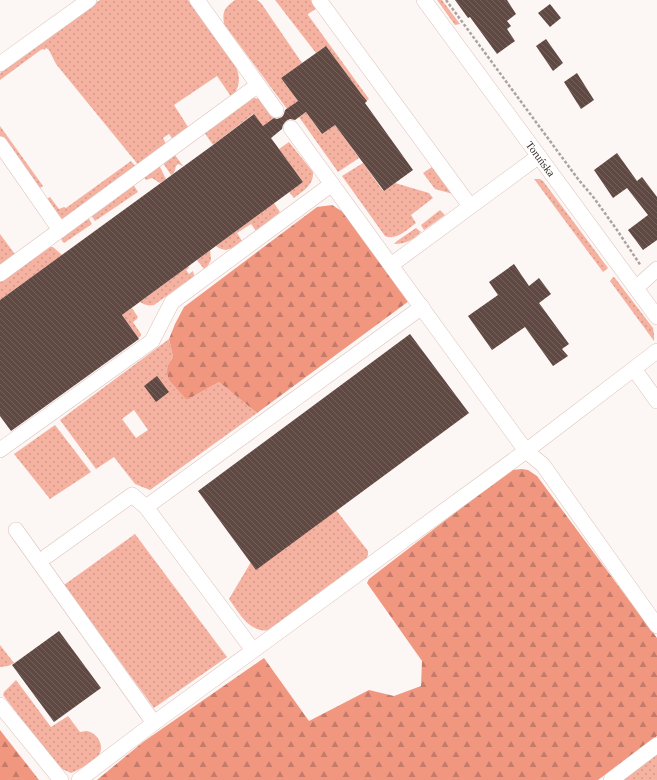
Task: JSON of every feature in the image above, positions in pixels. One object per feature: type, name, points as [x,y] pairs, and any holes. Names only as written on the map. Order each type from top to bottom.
[{"type":"street","points":[[0,64],[89,0]]},
{"type":"street","points":[[197,0],[276,110]]},
{"type":"street","points":[[319,0],[470,206]]},
{"type":"street","name":"Toruńska","points":[[424,0],[657,316]]},
{"type":"street","points":[[0,274],[258,85]]},
{"type":"street","points":[[291,128],[526,451],[543,465],[657,626]]},
{"type":"street","points":[[0,144],[60,230]]},
{"type":"street","points":[[391,265],[539,156]]},
{"type":"street","points":[[0,450],[152,341],[172,302],[332,184]]},
{"type":"street","points":[[636,288],[650,269]]},
{"type":"street","points":[[146,507],[422,307]]},
{"type":"street","points":[[79,780],[253,650],[526,451],[657,351]]},
{"type":"street","points":[[634,369],[657,401]]},
{"type":"street","points":[[47,556],[132,495],[146,507],[253,650]]},
{"type":"street","points":[[16,530],[154,723]]},
{"type":"street","points":[[0,705],[61,780]]},
{"type":"street","points":[[611,780],[657,745]]},
{"type":"path","points":[[446,0],[617,230],[650,269]]},
{"type":"shaded area","points":[[100,0],[188,0],[235,64],[239,78],[237,90],[232,98],[217,76],[174,105],[190,130],[174,141],[169,134],[163,138],[167,146],[140,167],[56,64],[49,50],[46,48],[45,50],[42,49],[0,80],[0,73]]},
{"type":"shaded area","points":[[235,0],[257,0],[261,3],[302,63],[281,78],[298,101],[287,109],[224,24],[224,12]]},
{"type":"shaded area","points":[[275,0],[311,0],[317,8],[308,15],[369,99],[366,101],[326,46],[316,53]]},
{"type":"shaded area","points":[[437,0],[442,0],[460,24],[455,25]]},
{"type":"shaded area","points":[[249,98],[260,99],[274,119],[263,126],[253,114],[213,145],[204,132]]},
{"type":"shaded area","points":[[306,112],[321,134],[335,125],[359,158],[338,172],[299,117]]},
{"type":"shaded area","points":[[0,126],[43,186],[38,189],[0,139]]},
{"type":"shaded area","points":[[289,142],[313,172],[312,181],[310,184],[294,198],[289,192],[303,182],[279,149]]},
{"type":"shaded area","points":[[175,155],[183,166],[178,164],[174,173],[171,175],[163,163]]},
{"type":"shaded area","points":[[131,161],[137,168],[59,225],[45,200],[50,197],[59,209],[64,207],[66,208]]},
{"type":"shaded area","points":[[363,163],[383,191],[395,183],[429,193],[433,198],[411,215],[416,223],[402,234],[393,237],[385,236],[342,176]]},
{"type":"shaded area","points":[[159,165],[166,179],[160,183],[152,178],[146,180],[144,177]]},
{"type":"shaded area","points":[[432,167],[453,194],[435,189],[423,173]]},
{"type":"shaded area","points":[[534,179],[540,179],[543,181],[608,268],[603,272]]},
{"type":"shaded area","points":[[133,184],[138,192],[95,221],[90,214]]},
{"type":"shaded area","points":[[274,203],[280,212],[256,231],[251,224],[237,233],[242,241],[232,248],[223,250],[216,246]]},
{"type":"shaded area","points":[[440,210],[445,215],[424,230],[421,225]]},
{"type":"shaded area","points":[[88,217],[92,224],[64,243],[62,241],[61,237]]},
{"type":"shaded area","points":[[416,228],[421,232],[415,237],[406,242],[394,244],[397,241]]},
{"type":"shaded area","points":[[0,234],[17,257],[0,269]]},
{"type":"shaded area","points":[[47,247],[53,247],[62,255],[0,300],[0,281]]},
{"type":"shaded area","points":[[210,250],[211,260],[204,269],[197,260]]},
{"type":"shaded area","points":[[188,266],[189,268],[186,270],[189,274],[193,271],[194,276],[154,305],[147,305],[140,302]]},
{"type":"shaded area","points":[[613,277],[653,328],[654,341],[610,281]]},
{"type":"shaded area","points":[[132,308],[138,317],[133,322],[141,334],[138,338],[122,315]]},
{"type":"shaded area","points":[[169,339],[173,357],[168,365],[187,400],[219,382],[257,413],[150,490],[135,484],[114,457],[96,469],[60,420]],"holes":[[[134,410],[148,430],[136,438],[122,419]]]},
{"type":"shaded area","points":[[55,425],[91,472],[50,499],[14,454]]},
{"type":"shaded area","points":[[336,510],[368,551],[366,560],[270,630],[257,629],[251,626],[241,616],[229,599],[251,562]]},
{"type":"shaded area","points":[[135,534],[227,657],[154,708],[64,585]]},
{"type":"shaded area","points":[[0,645],[14,663],[8,666],[0,667]]},
{"type":"shaded area","points":[[16,680],[51,727],[68,716],[80,732],[86,731],[93,733],[101,745],[98,756],[71,773],[62,769],[56,764],[3,695],[4,692]]},
{"type":"shaded area","points":[[657,753],[657,780],[619,780]]},
{"type":"green space","points":[[332,205],[343,212],[409,301],[257,413],[219,382],[187,400],[169,380],[167,373],[168,365],[173,357],[169,339],[184,307],[317,207]]},
{"type":"green space","points":[[512,470],[528,470],[537,476],[657,638],[657,736],[598,780],[97,780],[143,742],[264,658],[309,721],[369,690],[394,696],[421,686],[422,661],[367,583],[369,579]]},
{"type":"green space","points":[[0,730],[39,780],[0,780]]},
{"type":"building","points":[[455,0],[507,0],[516,14],[507,21],[511,26],[507,29],[515,41],[497,54],[470,17],[468,18]]},
{"type":"building","points":[[550,4],[561,18],[550,27],[538,13]]},
{"type":"building","points":[[546,39],[563,63],[553,71],[536,46]]},
{"type":"building","points":[[326,46],[367,101],[365,103],[413,170],[384,191],[335,125],[322,134],[306,112],[295,120],[290,119],[286,121],[282,129],[271,138],[303,182],[122,315],[139,339],[11,431],[0,416],[0,300],[254,114],[263,126],[274,118],[277,119],[282,117],[285,110],[298,101],[281,78]]},
{"type":"building","points":[[577,73],[594,100],[581,109],[564,82]]},
{"type":"building","points":[[617,153],[637,181],[642,177],[657,197],[657,240],[643,250],[628,230],[648,215],[627,188],[613,198],[594,170]]},
{"type":"building","points":[[514,264],[529,286],[539,278],[551,294],[539,303],[569,344],[562,349],[568,356],[553,366],[525,327],[492,350],[468,316],[498,295],[489,282]]},
{"type":"building","points":[[410,334],[469,413],[256,570],[198,491]]},
{"type":"building","points":[[157,376],[169,392],[156,402],[144,386]]},
{"type":"building","points":[[59,631],[101,688],[54,722],[12,665]]}]
